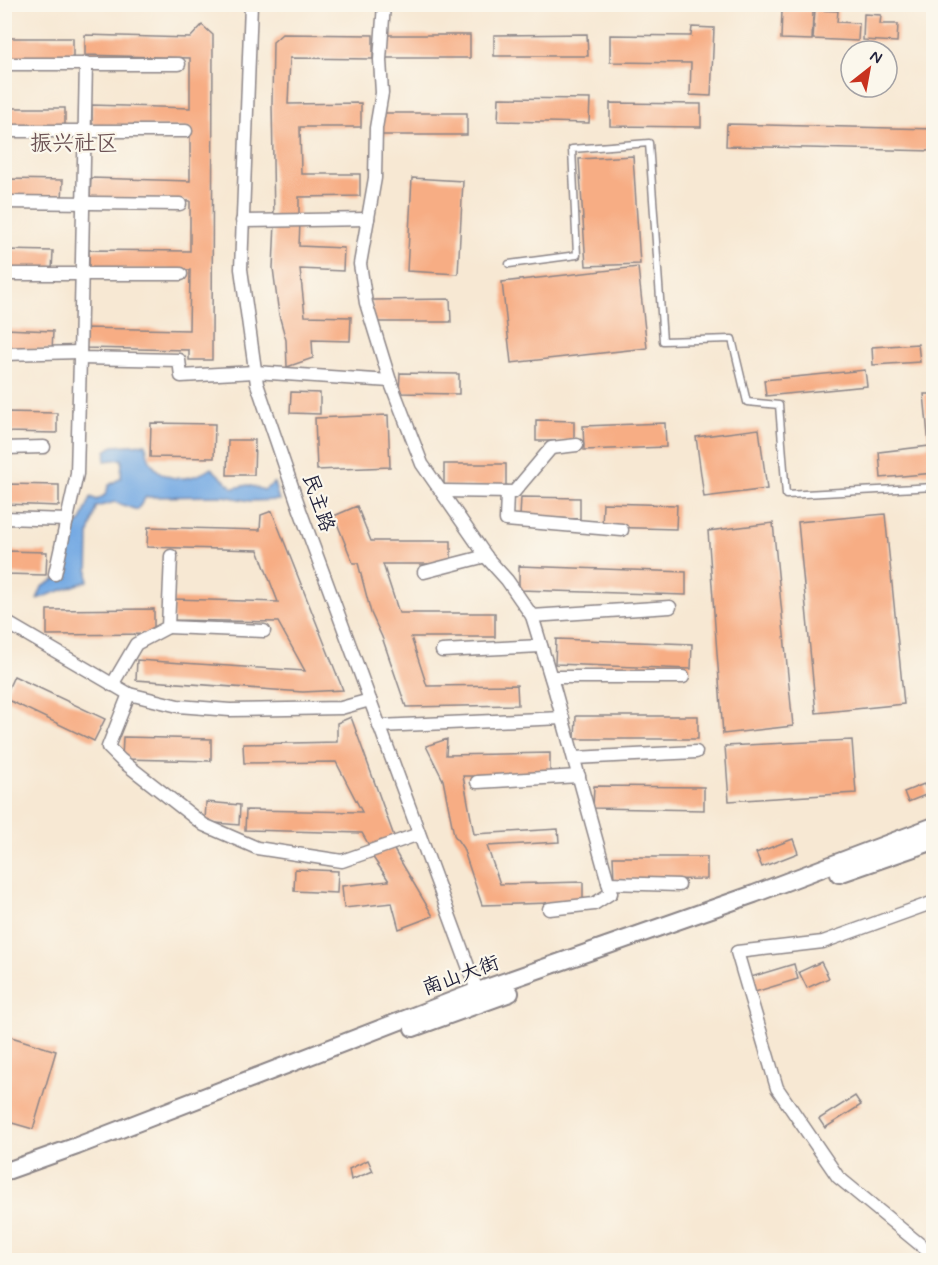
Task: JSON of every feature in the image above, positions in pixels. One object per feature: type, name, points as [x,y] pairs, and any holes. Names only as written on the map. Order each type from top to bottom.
[{"type":"street","name":"民主路","points":[[251,4],[241,269],[257,384],[298,506],[475,985],[475,992]]},
{"type":"street","points":[[384,4],[380,60],[382,93],[376,128],[375,178],[360,264],[366,303],[390,381],[422,464],[486,556],[507,580],[532,616],[551,677],[611,893],[594,904],[549,909]]},
{"type":"street","points":[[55,574],[77,474],[86,63]]},
{"type":"street","points":[[4,64],[179,64]]},
{"type":"street","points":[[4,131],[186,131]]},
{"type":"street","points":[[4,202],[180,204]]},
{"type":"street","points":[[242,221],[368,219]]},
{"type":"street","points":[[4,274],[181,274]]},
{"type":"street","points":[[4,354],[179,360],[181,376],[255,372],[390,381]]},
{"type":"street","points":[[442,491],[514,492],[551,448],[577,445]]},
{"type":"street","points":[[4,448],[44,447]]},
{"type":"street","points":[[507,492],[506,520],[622,530]]},
{"type":"street","points":[[4,518],[67,520]]},
{"type":"street","points":[[168,627],[171,556]]},
{"type":"street","points":[[424,572],[486,556]]},
{"type":"street","points":[[532,616],[670,607]]},
{"type":"street","points":[[4,621],[129,694],[178,706],[230,710],[341,708],[370,700]]},
{"type":"street","points":[[112,684],[136,644],[168,627],[264,632]]},
{"type":"street","points":[[442,651],[541,646]]},
{"type":"street","points":[[551,677],[683,677]]},
{"type":"street","points":[[129,694],[108,747],[204,825],[257,848],[342,861],[419,834]]},
{"type":"street","points":[[379,726],[563,718]]},
{"type":"street","points":[[574,758],[696,752]]},
{"type":"street","points":[[477,782],[579,776]]},
{"type":"street","name":"南山大街","points":[[4,1172],[88,1142],[475,992],[754,894],[933,826]]},
{"type":"street","name":"南山大街","points":[[4,1181],[81,1155],[456,1012],[682,929],[933,841]]},
{"type":"street","points":[[608,883],[679,885]]},
{"type":"street","points":[[933,902],[823,942],[737,952],[777,1088],[838,1177],[933,1256]]},
{"type":"lane","points":[[509,264],[577,255],[572,149],[649,143],[663,340],[732,339],[747,402],[779,405],[786,495],[933,487]]},
{"type":"water","points":[[146,444],[153,466],[169,477],[190,477],[211,468],[233,488],[248,485],[264,490],[274,483],[279,500],[250,501],[224,496],[146,497],[137,510],[115,502],[96,507],[89,534],[88,581],[37,599],[42,587],[68,572],[69,532],[81,521],[91,497],[97,500],[105,495],[109,485],[121,478],[122,459],[105,461],[106,451],[113,446]]},
{"type":"building","points":[[782,10],[813,11],[812,40],[781,39]]},
{"type":"building","points":[[815,10],[838,11],[837,22],[859,23],[858,39],[813,39]]},
{"type":"building","points":[[864,14],[881,15],[880,24],[898,24],[897,39],[863,39]]},
{"type":"building","points":[[202,25],[213,35],[212,360],[189,360],[189,350],[82,348],[83,328],[189,330],[190,270],[89,269],[89,250],[190,251],[190,201],[90,198],[91,178],[190,181],[190,128],[92,125],[92,105],[190,108],[190,58],[85,55],[85,35],[190,38]]},
{"type":"building","points":[[692,27],[714,28],[711,96],[690,95],[691,63],[610,62],[610,35],[691,36]]},
{"type":"building","points":[[282,34],[373,35],[373,59],[290,58],[288,104],[361,103],[361,127],[300,127],[301,174],[360,174],[360,196],[299,197],[299,218],[274,219],[273,42]]},
{"type":"building","points":[[587,34],[588,56],[494,56],[494,35]]},
{"type":"building","points":[[386,35],[470,35],[470,58],[386,58]]},
{"type":"building","points":[[4,38],[73,38],[73,60],[4,59]]},
{"type":"building","points":[[499,98],[590,99],[589,123],[498,121]]},
{"type":"building","points":[[610,103],[701,104],[701,127],[610,126]]},
{"type":"building","points":[[4,108],[65,108],[65,127],[4,126]]},
{"type":"building","points":[[382,113],[467,113],[467,135],[382,135]]},
{"type":"building","points":[[727,124],[934,129],[934,151],[726,146]]},
{"type":"building","points":[[633,156],[640,264],[586,266],[579,159]]},
{"type":"building","points":[[412,178],[463,181],[458,274],[407,271]]},
{"type":"building","points":[[4,179],[63,180],[62,200],[4,199]]},
{"type":"building","points":[[275,222],[300,223],[299,246],[344,248],[343,271],[300,269],[305,316],[351,317],[350,341],[312,340],[313,358],[287,367],[286,340],[279,315],[273,268]]},
{"type":"building","points":[[4,250],[53,251],[52,271],[4,270]]},
{"type":"building","points":[[932,258],[934,258],[934,305],[928,304]]},
{"type":"building","points":[[638,267],[647,348],[511,363],[502,282]]},
{"type":"building","points":[[450,299],[451,322],[373,322],[372,300]]},
{"type":"building","points":[[4,329],[53,331],[52,350],[4,349]]},
{"type":"building","points":[[918,344],[920,362],[873,365],[872,347]]},
{"type":"building","points":[[865,370],[867,386],[766,396],[764,380]]},
{"type":"building","points":[[400,373],[459,374],[459,394],[399,393]]},
{"type":"building","points":[[291,392],[320,393],[320,414],[290,413]]},
{"type":"building","points":[[924,394],[934,394],[934,473],[881,478],[879,452],[929,446]]},
{"type":"building","points":[[4,412],[57,413],[57,433],[4,432]]},
{"type":"building","points":[[388,415],[390,467],[317,470],[315,418]]},
{"type":"building","points":[[536,420],[574,421],[574,441],[536,441]]},
{"type":"building","points":[[151,423],[215,424],[214,458],[150,457]]},
{"type":"building","points":[[665,423],[666,447],[584,450],[583,426]]},
{"type":"building","points":[[759,429],[767,489],[704,497],[696,437]]},
{"type":"building","points":[[228,440],[255,440],[254,475],[227,475]]},
{"type":"building","points":[[444,464],[506,464],[506,487],[444,486]]},
{"type":"building","points":[[4,484],[59,485],[59,506],[4,504]]},
{"type":"building","points":[[521,497],[580,498],[580,519],[520,517]]},
{"type":"building","points":[[603,503],[677,505],[676,529],[602,527]]},
{"type":"building","points":[[357,506],[371,541],[451,541],[451,564],[383,564],[399,613],[495,613],[495,637],[411,637],[427,686],[517,685],[518,705],[406,707],[382,637],[371,613],[358,563],[353,563],[334,516]]},
{"type":"building","points":[[272,511],[343,690],[303,692],[136,680],[137,660],[305,671],[278,622],[173,620],[173,599],[278,602],[258,550],[147,547],[148,527],[260,530],[261,515]]},
{"type":"building","points":[[885,514],[904,704],[816,713],[798,522]]},
{"type":"building","points":[[773,523],[793,726],[723,734],[708,531]]},
{"type":"building","points":[[4,551],[47,552],[46,575],[4,574]]},
{"type":"building","points":[[519,566],[686,572],[686,595],[519,590]]},
{"type":"building","points":[[154,609],[154,634],[47,635],[47,610]]},
{"type":"building","points":[[556,639],[692,644],[691,669],[555,664]]},
{"type":"building","points":[[14,676],[105,719],[94,741],[4,698]]},
{"type":"building","points":[[576,716],[698,716],[698,739],[575,739]]},
{"type":"building","points":[[351,717],[395,839],[370,847],[362,833],[245,830],[246,810],[362,812],[336,762],[244,763],[243,744],[337,742],[337,723]]},
{"type":"building","points":[[123,737],[211,739],[211,761],[122,759]]},
{"type":"building","points":[[447,739],[446,755],[550,753],[550,776],[463,776],[474,834],[558,829],[559,842],[487,846],[500,884],[583,882],[583,902],[482,905],[463,848],[454,835],[443,780],[426,746]]},
{"type":"building","points":[[852,740],[856,793],[729,801],[725,746]]},
{"type":"building","points":[[924,784],[928,794],[908,802],[904,792]]},
{"type":"building","points":[[594,786],[704,787],[704,810],[593,808]]},
{"type":"building","points":[[206,802],[240,805],[239,825],[205,822]]},
{"type":"building","points":[[793,839],[798,853],[762,867],[756,853]]},
{"type":"building","points":[[393,848],[433,916],[399,929],[392,903],[344,908],[342,886],[389,881],[372,856]]},
{"type":"building","points":[[613,857],[707,857],[707,879],[614,880]]},
{"type":"building","points":[[295,869],[338,871],[337,893],[294,891]]},
{"type":"building","points":[[821,962],[829,978],[807,988],[799,972]]},
{"type":"building","points":[[794,964],[798,979],[755,992],[751,977]]},
{"type":"building","points":[[5,1035],[56,1051],[33,1129],[5,1121]]},
{"type":"building","points":[[855,1096],[861,1105],[825,1128],[819,1119]]},
{"type":"building","points":[[368,1160],[373,1171],[351,1180],[349,1169]]},
{"type":"district","name":"振兴社区","points":[[74,144]]}]
